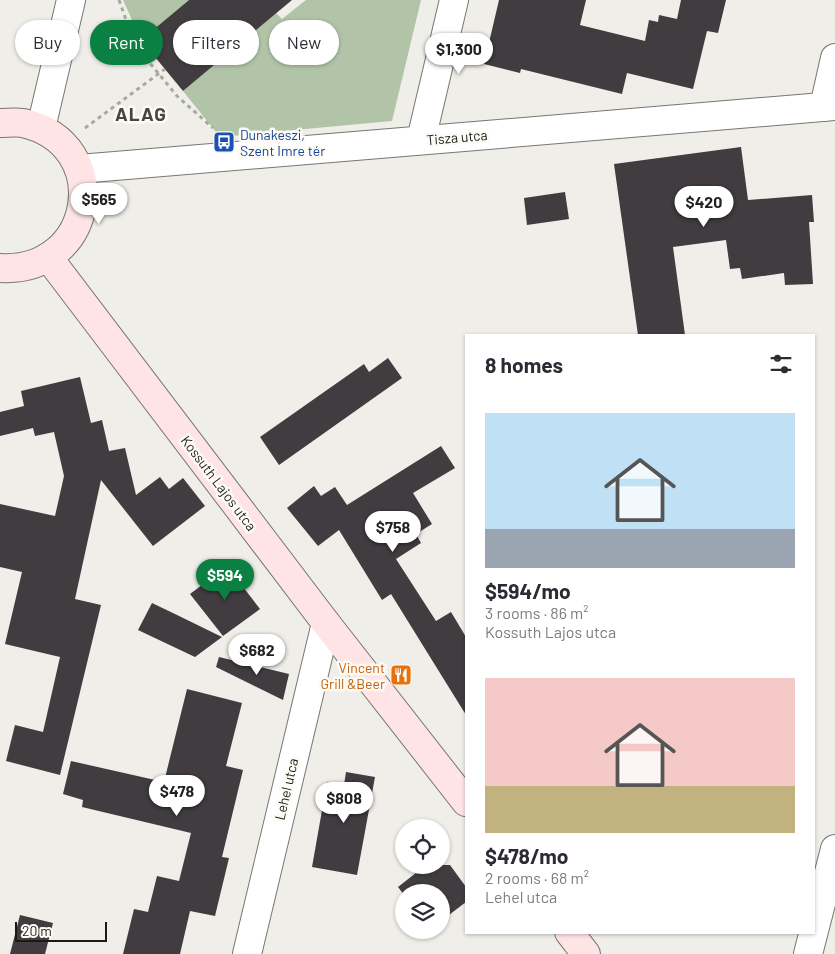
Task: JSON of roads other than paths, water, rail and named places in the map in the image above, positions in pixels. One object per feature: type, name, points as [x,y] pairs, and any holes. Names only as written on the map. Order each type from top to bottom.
[{"type":"street","points":[[40,128],[71,0]]},
{"type":"street","points":[[421,140],[454,0]]},
{"type":"street","points":[[829,107],[835,58]]},
{"type":"street","name":"Tisza utca","points":[[79,168],[829,107]]},
{"type":"street","points":[[0,123],[21,123],[40,128],[56,138],[70,152],[79,168],[83,188],[82,209],[76,228],[64,244],[48,257],[30,264],[13,269],[0,268]]},
{"type":"street","name":"Kossuth Lajos utca","points":[[48,257],[326,623],[465,801]]},
{"type":"street","name":"Lehel utca","points":[[247,954],[326,623]]},
{"type":"street","points":[[815,927],[835,849]]},
{"type":"street","points":[[571,934],[586,954]]},
{"type":"street","points":[[808,954],[813,934]]},
{"type":"place","name":"Dunakeszi, Szent Imre tér","points":[[224,142]]},
{"type":"place","name":"Vincent Grill &Beer","points":[[401,675]]},
{"type":"district","name":"ALAG","points":[[141,113]]}]
